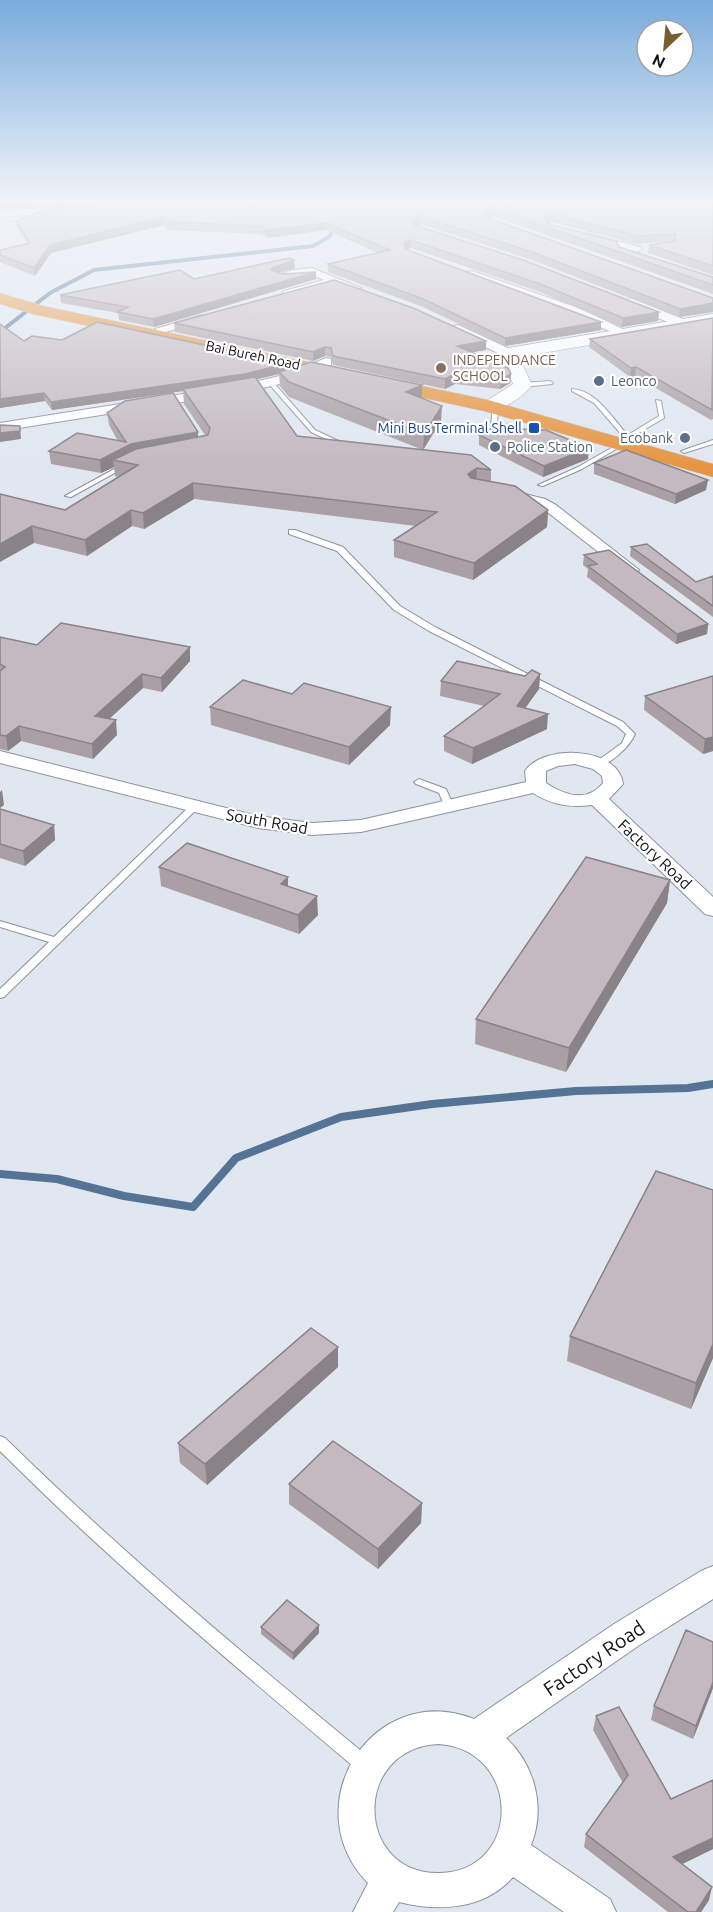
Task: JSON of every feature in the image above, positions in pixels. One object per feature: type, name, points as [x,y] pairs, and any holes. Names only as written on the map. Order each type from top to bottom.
[{"type":"highway","name":"Bai Bureh Road","points":[[0,290],[27,303],[320,365],[495,405],[563,431],[625,438],[713,471]]},
{"type":"highway","points":[[27,303],[162,329],[320,365]]},
{"type":"highway","points":[[495,405],[713,460]]},
{"type":"main road","points":[[495,405],[517,392],[523,385],[508,353],[713,319]]},
{"type":"street","points":[[279,296],[307,288]]},
{"type":"street","points":[[351,288],[371,294]]},
{"type":"street","points":[[511,288],[577,312],[627,334]]},
{"type":"street","points":[[617,297],[684,324]]},
{"type":"street","points":[[162,329],[214,315]]},
{"type":"street","points":[[445,323],[508,353]]},
{"type":"street","points":[[0,427],[178,404],[271,383],[320,365]]},
{"type":"street","points":[[486,491],[540,502],[646,580]]},
{"type":"street","name":"South Road","points":[[0,757],[258,822],[312,829],[361,826],[536,786]]},
{"type":"street","points":[[574,758],[599,764],[614,778],[614,786],[597,799],[562,800],[536,786],[535,771],[550,761],[574,758]]},
{"type":"street","name":"Factory Road","points":[[597,799],[713,909]]},
{"type":"street","name":"Factory Road","points":[[476,1738],[626,1635],[713,1581]]},
{"type":"street","points":[[428,1728],[452,1729],[476,1738],[498,1754],[513,1776],[521,1802],[521,1829],[511,1854],[494,1874],[471,1887],[445,1892],[418,1889],[393,1877],[374,1859],[361,1837],[355,1813],[357,1788],[366,1766],[382,1747],[403,1734],[428,1728]]},
{"type":"street","points":[[511,1854],[597,1912]]},
{"type":"street","points":[[372,1912],[393,1877]]},
{"type":"lane","points":[[271,383],[313,431],[350,448]]},
{"type":"lane","points":[[523,385],[550,383]]},
{"type":"lane","points":[[574,390],[596,402],[625,438]]},
{"type":"lane","points":[[541,485],[580,468],[662,417],[658,401]]},
{"type":"lane","points":[[495,405],[494,425],[515,434]]},
{"type":"lane","points":[[684,451],[713,442]]},
{"type":"lane","points":[[69,496],[134,460]]},
{"type":"lane","points":[[292,532],[340,549],[397,608],[620,724],[631,734],[626,744],[599,764]]},
{"type":"lane","points":[[418,782],[443,791],[448,805]]},
{"type":"lane","points":[[0,995],[195,806]]},
{"type":"lane","points":[[0,924],[57,941]]},
{"type":"lane","points":[[0,1442],[50,1492],[172,1601],[366,1766]]},
{"type":"building","points":[[93,288],[260,288],[153,319],[118,312],[128,307],[60,295]]},
{"type":"building","points":[[303,288],[357,288],[413,308],[486,341],[457,346],[508,368],[511,374],[501,380],[455,374],[445,379],[333,356],[331,348],[325,347],[313,352],[174,323]]},
{"type":"building","points":[[394,288],[510,288],[601,322],[505,338],[423,299]]},
{"type":"building","points":[[550,288],[597,288],[659,312],[623,318]]},
{"type":"building","points":[[626,288],[686,288],[713,298],[713,303],[680,309]]},
{"type":"building","points":[[713,318],[712,410],[636,367],[631,368],[590,339]]},
{"type":"building","points":[[97,322],[288,363],[245,374],[51,402],[44,393],[0,399],[0,324],[24,341],[32,336],[62,340]]},
{"type":"building","points":[[311,362],[422,385],[406,392],[442,406],[424,434],[289,382],[279,372]]},
{"type":"building","points":[[255,377],[297,436],[471,455],[491,470],[477,468],[468,474],[471,478],[515,486],[548,510],[474,563],[394,540],[437,512],[193,483],[143,513],[131,510],[85,540],[32,526],[0,544],[0,494],[65,510],[138,465],[113,460],[136,449],[208,435],[210,428],[183,389]]},
{"type":"building","points":[[173,393],[198,432],[131,444],[100,460],[49,451],[77,433],[126,442],[107,413],[125,401]]},
{"type":"building","points":[[502,423],[521,429],[546,430],[589,448],[544,466],[479,435]]},
{"type":"building","points":[[0,425],[20,426],[20,431],[0,433]]},
{"type":"building","points":[[626,450],[708,480],[676,494],[594,463]]},
{"type":"building","points":[[647,544],[696,582],[713,576],[713,606],[631,547]]},
{"type":"building","points":[[609,550],[708,624],[677,634],[588,566],[597,564],[584,555]]},
{"type":"building","points":[[61,623],[190,647],[161,678],[142,674],[95,716],[116,720],[92,744],[19,726],[6,736],[0,735],[0,671],[5,667],[0,664],[0,637],[37,645]]},
{"type":"building","points":[[457,661],[525,676],[532,670],[540,674],[517,706],[548,714],[473,748],[444,736],[500,694],[441,681]]},
{"type":"building","points":[[713,676],[713,737],[705,739],[645,696]]},
{"type":"building","points":[[243,680],[292,694],[304,683],[391,707],[349,747],[210,707]]},
{"type":"building","points":[[0,809],[54,825],[23,851],[0,844]]},
{"type":"building","points":[[187,843],[288,877],[281,884],[317,896],[298,915],[159,867]]},
{"type":"building","points":[[586,857],[670,880],[569,1048],[476,1019]]},
{"type":"building","points":[[656,1171],[713,1190],[713,1344],[696,1383],[570,1336]]},
{"type":"building","points":[[311,1328],[338,1347],[205,1464],[178,1443]]},
{"type":"building","points":[[333,1441],[422,1503],[378,1549],[289,1484]]},
{"type":"building","points":[[287,1600],[319,1625],[293,1653],[261,1627]]},
{"type":"building","points":[[686,1630],[713,1642],[713,1682],[696,1726],[654,1706]]},
{"type":"building","points":[[619,1707],[671,1799],[713,1780],[713,1838],[673,1857],[712,1887],[696,1912],[688,1912],[586,1834],[628,1775],[596,1716]]},
{"type":"waterway","points":[[0,332],[59,288]]},
{"type":"waterway","points":[[0,1174],[57,1179],[124,1196],[193,1207],[236,1158],[341,1117],[432,1104],[576,1091],[688,1088],[713,1084]]},
{"type":"place","name":"INDEPENDANCE SCHOOL","points":[[441,368]]},
{"type":"place","name":"Leonco","points":[[599,381]]},
{"type":"place","name":"Mini Bus Terminal Shell","points":[[534,428]]},
{"type":"place","name":"Ecobank","points":[[685,438]]},
{"type":"place","name":"Police Station","points":[[495,447]]}]
